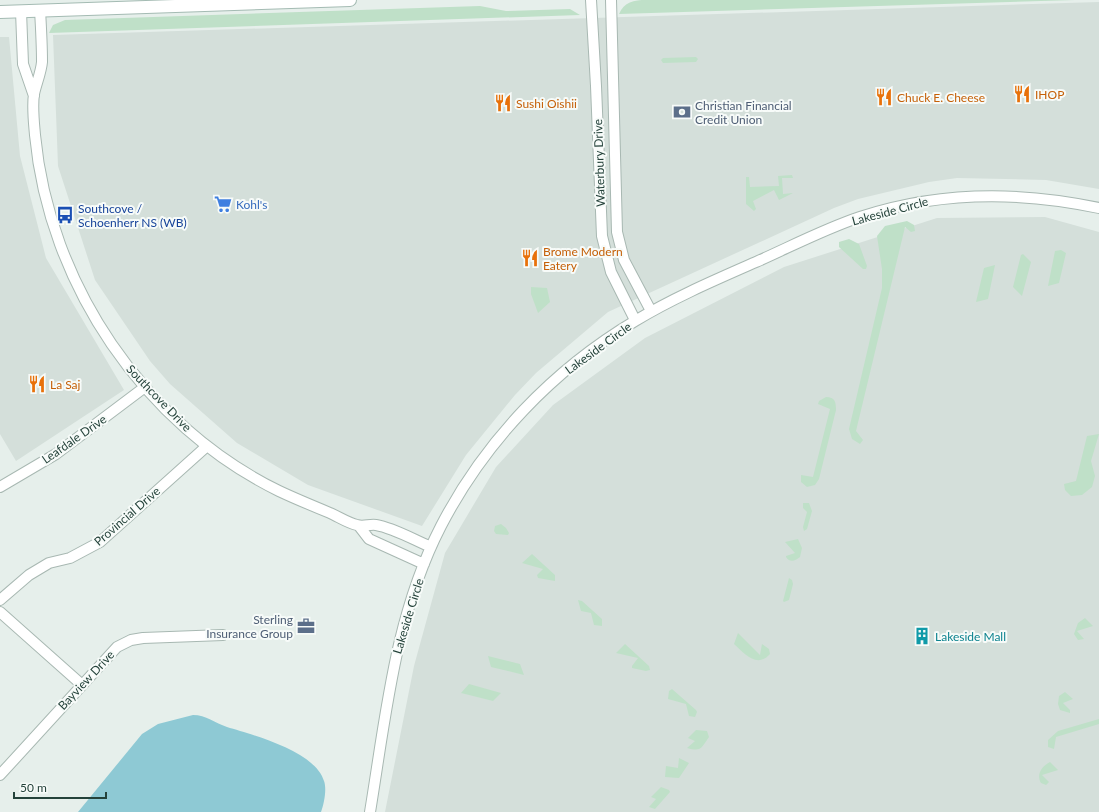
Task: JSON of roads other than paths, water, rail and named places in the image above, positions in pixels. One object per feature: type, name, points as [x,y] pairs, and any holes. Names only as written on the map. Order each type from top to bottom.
[{"type":"main road","points":[[0,12],[350,0]]},
{"type":"street","name":"Waterbury Drive","points":[[591,0],[602,236],[612,272],[636,320]]},
{"type":"street","name":"Waterbury Drive","points":[[611,0],[617,232],[624,260],[651,311]]},
{"type":"street","name":"Southcove Drive","points":[[40,10],[42,64],[34,96],[35,135],[40,169],[59,243],[74,279],[96,321],[117,353],[145,387],[177,420],[207,446],[244,471],[278,490],[359,526],[369,538],[424,564]]},
{"type":"street","name":"Southcove Drive","points":[[21,11],[23,64],[34,96]]},
{"type":"street","name":"Lakeside Circle","points":[[370,812],[397,650],[406,615],[431,547],[467,482],[502,434],[541,392],[577,360],[651,311],[728,274],[853,220],[916,203],[956,197],[1012,196],[1050,199],[1099,208]]},
{"type":"street","name":"Leafdale Drive","points":[[0,487],[56,454],[145,387]]},
{"type":"street","name":"Provincial Drive","points":[[0,600],[29,575],[49,563],[70,558],[100,542],[207,446]]},
{"type":"street","name":"Southcove Drive","points":[[359,526],[375,525],[431,547]]},
{"type":"street","points":[[0,612],[81,684]]},
{"type":"street","name":"Bayview Drive","points":[[0,775],[81,684],[117,647],[131,640],[143,638],[223,635]]},
{"type":"water","points":[[193,715],[202,716],[227,727],[267,740],[296,753],[309,761],[318,770],[325,784],[325,796],[321,812],[78,812],[142,734],[158,724]]},
{"type":"place","name":"IHOP","points":[[1022,94]]},
{"type":"place","name":"Chuck E. Cheese","points":[[884,97]]},
{"type":"place","name":"Sushi Oishii","points":[[503,103]]},
{"type":"place","name":"Christian Financial Credit Union","points":[[682,112]]},
{"type":"place","name":"Kohl's","points":[[223,204]]},
{"type":"place","name":"Southcove / Schoenherr NS (WB)","points":[[65,215]]},
{"type":"place","name":"Brome Modern Eatery","points":[[530,258]]},
{"type":"place","name":"La Saj","points":[[37,384]]},
{"type":"place","name":"Sterling Insurance Group","points":[[306,626]]},
{"type":"place","name":"Lakeside Mall","points":[[922,636]]}]
